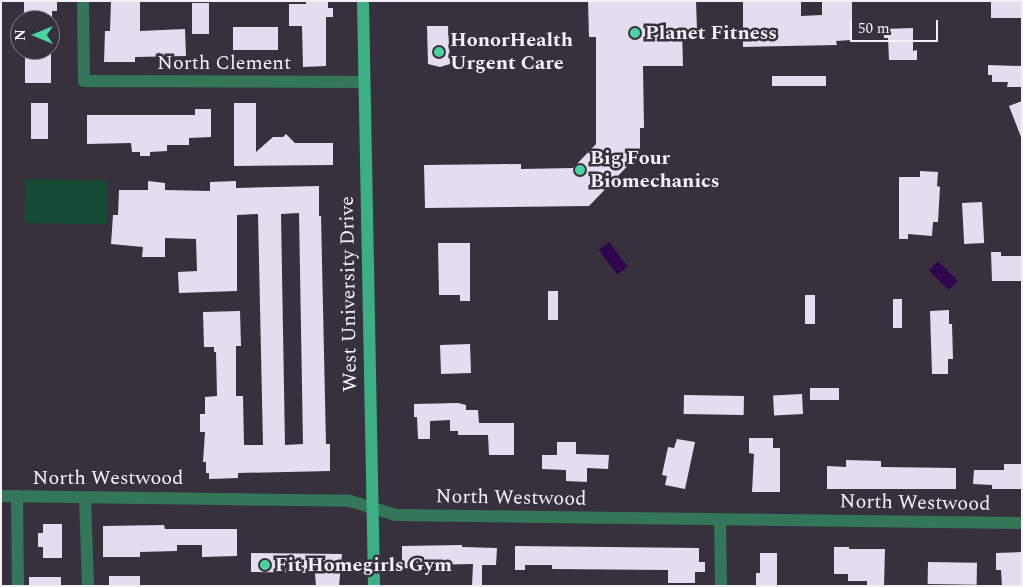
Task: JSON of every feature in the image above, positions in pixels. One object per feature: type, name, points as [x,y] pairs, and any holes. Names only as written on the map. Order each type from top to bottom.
[{"type":"main road","name":"West University Drive","points":[[363,1],[374,586]]},
{"type":"street","name":"North Clement","points":[[83,1],[84,81],[364,82]]},
{"type":"street","name":"North Westwood","points":[[1,496],[350,501],[396,515],[1022,523]]},
{"type":"street","points":[[17,496],[18,586]]},
{"type":"street","points":[[85,498],[88,586]]},
{"type":"street","points":[[720,520],[721,586]]},
{"type":"green space","points":[[25,179],[108,180],[107,224],[24,223]]},
{"type":"shaded area","points":[[609,242],[628,267],[617,275],[599,250]]},
{"type":"shaded area","points":[[938,261],[958,281],[949,290],[929,270]]},
{"type":"building","points":[[24,1],[57,1],[57,10],[24,10]]},
{"type":"building","points":[[111,1],[140,1],[140,31],[185,29],[186,56],[135,57],[135,62],[104,62],[105,31],[110,31]]},
{"type":"building","points":[[306,1],[328,1],[328,8],[333,8],[333,17],[326,17],[326,66],[303,67],[302,26],[289,26],[289,4],[306,4]]},
{"type":"building","points":[[588,1],[696,1],[697,30],[682,30],[683,66],[643,66],[644,128],[640,128],[640,153],[589,206],[425,208],[424,165],[521,164],[521,169],[573,168],[596,144],[596,37],[589,37]]},
{"type":"building","points":[[743,1],[801,1],[801,16],[822,15],[822,1],[852,1],[852,40],[836,41],[837,45],[743,47]]},
{"type":"building","points":[[991,1],[1022,1],[1022,18],[991,18]]},
{"type":"building","points":[[192,3],[209,3],[209,34],[192,34]]},
{"type":"building","name":"HonorHealth Urgent Care","points":[[427,26],[448,26],[450,64],[440,67],[428,64]]},
{"type":"building","points":[[233,27],[278,27],[278,50],[233,50]]},
{"type":"building","points":[[913,28],[913,51],[917,50],[917,60],[889,60],[888,38],[884,38],[883,29]]},
{"type":"building","points":[[25,60],[51,60],[51,83],[25,83]]},
{"type":"building","points":[[988,65],[1022,66],[1022,87],[1007,87],[1008,82],[992,82],[992,75],[988,75]]},
{"type":"building","points":[[772,76],[826,76],[826,86],[772,86]]},
{"type":"building","points":[[1022,101],[1022,137],[1021,137],[1009,106]]},
{"type":"building","points":[[31,103],[48,103],[48,139],[31,139]]},
{"type":"building","points":[[234,103],[256,103],[256,152],[273,137],[283,137],[286,134],[295,143],[333,143],[333,165],[234,166]]},
{"type":"building","points":[[195,109],[211,109],[211,137],[189,138],[189,145],[167,145],[167,151],[150,152],[150,156],[140,156],[140,152],[132,152],[131,143],[87,144],[87,115],[195,115]]},
{"type":"building","points":[[920,171],[938,172],[937,186],[940,187],[938,222],[933,222],[932,236],[908,234],[908,239],[899,239],[899,177],[920,177]]},
{"type":"building","points":[[148,181],[165,183],[165,190],[210,191],[210,182],[236,181],[236,188],[319,186],[326,444],[330,444],[330,471],[238,473],[238,478],[209,479],[209,473],[206,473],[206,462],[203,462],[205,432],[200,432],[200,414],[205,414],[205,397],[217,396],[216,352],[214,352],[214,347],[204,347],[203,312],[240,311],[241,346],[236,346],[236,396],[243,396],[244,445],[263,445],[258,214],[237,215],[237,291],[179,293],[178,272],[197,271],[196,239],[165,238],[165,257],[142,257],[143,247],[111,244],[113,215],[118,215],[119,190],[148,190]],"holes":[[[299,213],[303,444],[285,445],[281,214]]]},
{"type":"building","points":[[982,202],[984,243],[964,244],[962,203]]},
{"type":"building","points":[[438,243],[470,243],[470,301],[460,301],[460,295],[439,295]]},
{"type":"building","points":[[991,252],[1001,252],[1001,256],[1022,256],[1022,281],[992,281]]},
{"type":"building","points":[[548,291],[558,291],[558,320],[548,320]]},
{"type":"building","points":[[805,295],[815,295],[815,324],[805,324]]},
{"type":"building","points":[[893,299],[902,299],[902,328],[893,328]]},
{"type":"building","points":[[949,310],[949,324],[952,324],[953,359],[948,359],[948,374],[932,374],[930,311]]},
{"type":"building","points":[[470,344],[471,373],[441,374],[440,345]]},
{"type":"building","points":[[810,388],[839,388],[839,400],[810,400]]},
{"type":"building","points":[[802,394],[803,414],[774,415],[773,396]]},
{"type":"building","points":[[684,395],[744,396],[744,415],[684,414]]},
{"type":"building","points":[[458,403],[466,405],[466,410],[478,410],[479,423],[514,423],[514,455],[489,455],[488,435],[458,435],[458,431],[450,431],[450,420],[430,421],[430,439],[418,439],[417,417],[414,417],[414,404]]},
{"type":"building","points":[[749,438],[773,438],[773,448],[780,448],[780,492],[752,492],[754,454],[749,453]]},
{"type":"building","points":[[677,439],[695,442],[685,489],[665,485],[667,476],[662,475],[668,447],[674,448]]},
{"type":"building","points":[[557,442],[576,442],[576,454],[609,455],[608,469],[587,468],[587,482],[566,481],[566,470],[542,469],[542,455],[557,455]]},
{"type":"building","points":[[846,460],[881,461],[881,467],[956,468],[956,489],[827,489],[827,466],[846,467]]},
{"type":"building","points":[[1004,464],[1022,464],[1022,489],[992,489],[992,485],[973,484],[974,470],[1004,470]]},
{"type":"building","points":[[43,524],[62,524],[62,558],[43,558],[43,547],[38,547],[38,533],[43,533]]},
{"type":"building","points":[[164,525],[165,529],[237,529],[237,556],[202,557],[202,545],[177,545],[177,551],[140,552],[140,557],[103,557],[103,526]]},
{"type":"building","points":[[462,545],[462,547],[497,548],[496,565],[482,565],[482,586],[472,586],[473,564],[426,565],[426,569],[402,568],[402,546]]},
{"type":"building","points":[[515,546],[699,548],[699,562],[705,562],[705,572],[695,572],[695,583],[668,583],[668,570],[552,569],[552,565],[525,565],[525,570],[515,570]]},
{"type":"building","points":[[834,547],[885,549],[884,586],[867,586],[867,581],[848,581],[848,574],[834,574]]},
{"type":"building","points":[[1022,552],[1022,586],[1002,586],[1001,570],[996,570],[996,553]]},
{"type":"building","points":[[251,553],[342,554],[339,586],[316,586],[315,573],[251,572]]},
{"type":"building","points":[[760,553],[777,553],[777,586],[756,586],[756,573],[760,573]]},
{"type":"building","points":[[928,562],[977,563],[977,585],[928,584]]},
{"type":"building","points":[[109,576],[140,576],[140,586],[109,586]]},
{"type":"building","points":[[29,577],[61,577],[61,586],[29,586]]},
{"type":"place","name":"Planet Fitness","points":[[635,33]]},
{"type":"place","name":"HonorHealth Urgent Care","points":[[439,52]]},
{"type":"place","name":"Big Four Biomechanics","points":[[580,170]]},
{"type":"place","name":"Fit Homegirls Gym","points":[[265,565]]}]
